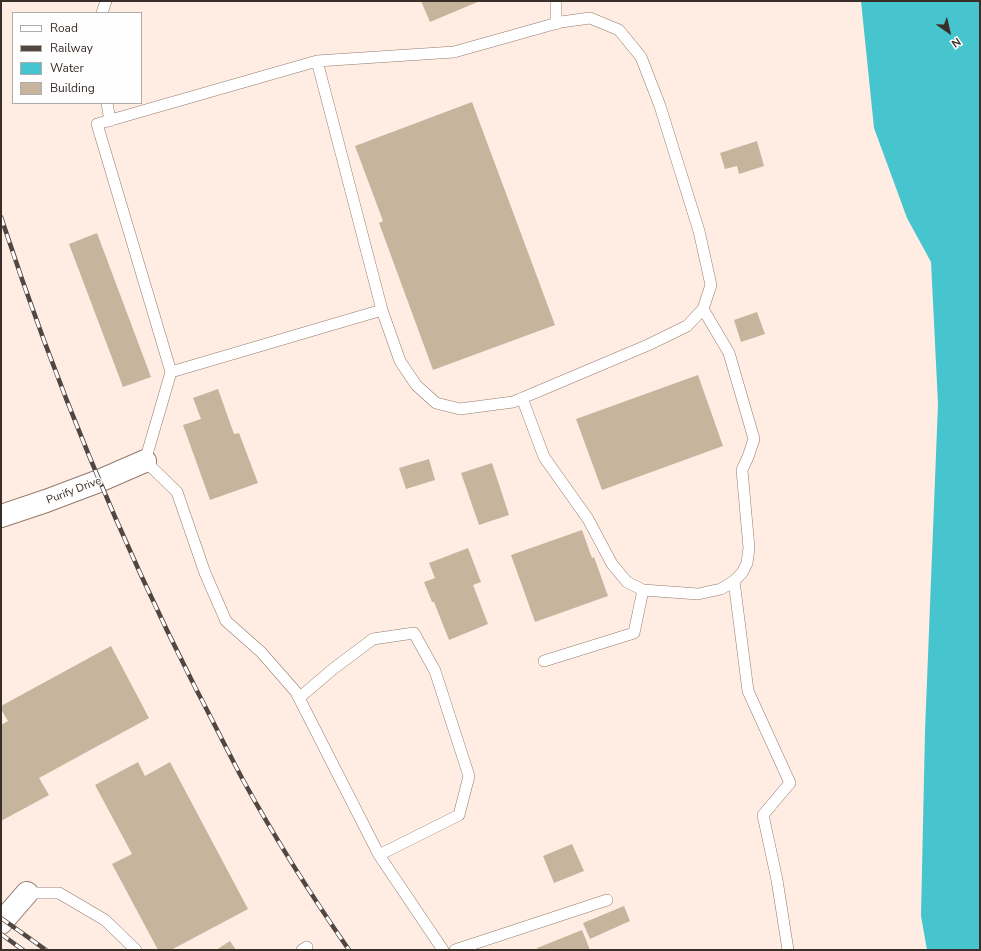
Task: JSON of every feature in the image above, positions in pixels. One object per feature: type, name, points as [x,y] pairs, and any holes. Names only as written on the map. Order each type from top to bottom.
[{"type":"street","name":"Purify Drive","points":[[1,516],[99,481],[145,461]]},
{"type":"street","points":[[1,923],[27,892]]},
{"type":"lane","points":[[102,12],[106,1]]},
{"type":"lane","points":[[556,1],[556,24]]},
{"type":"lane","points":[[317,60],[382,310],[400,361],[416,385],[436,403],[460,409],[513,402],[648,345],[687,326],[703,308],[711,285],[699,231],[660,106],[641,57],[619,30],[590,18],[556,24],[454,52],[317,60],[97,124],[171,372],[145,461],[177,492],[205,573],[226,621],[261,652],[296,692],[379,855],[443,950]]},
{"type":"lane","points":[[107,104],[110,121]]},
{"type":"lane","points":[[522,398],[544,457],[588,519],[612,564],[627,582],[643,590],[698,594],[721,590],[742,573],[747,563],[749,548],[742,470],[754,438],[729,354],[703,308]]},
{"type":"lane","points":[[171,372],[382,310]]},
{"type":"lane","points":[[734,581],[748,691],[790,783],[763,814],[777,880],[788,950]]},
{"type":"lane","points":[[544,661],[634,633],[643,590]]},
{"type":"lane","points":[[298,698],[373,639],[414,633],[434,671],[469,776],[459,815],[379,855]]},
{"type":"lane","points":[[27,892],[59,893],[105,920],[136,950]]},
{"type":"lane","points":[[455,950],[606,900]]},
{"type":"water","points":[[861,1],[980,1],[980,950],[927,950],[921,916],[925,731],[938,404],[931,262],[907,218],[874,128]]},
{"type":"building","points":[[421,1],[480,1],[430,22]]},
{"type":"building","points":[[472,102],[555,325],[433,370],[379,223],[383,221],[355,146]]},
{"type":"building","points":[[757,141],[764,166],[739,174],[737,166],[725,169],[720,153]]},
{"type":"building","points":[[97,233],[151,377],[123,387],[69,244]]},
{"type":"building","points":[[757,312],[765,334],[741,342],[734,320]]},
{"type":"building","points":[[698,375],[723,446],[602,490],[576,419]]},
{"type":"building","points":[[218,389],[234,434],[239,433],[258,483],[210,500],[183,425],[201,419],[193,398]]},
{"type":"building","points":[[429,459],[435,480],[406,489],[399,468]]},
{"type":"building","points":[[492,463],[509,515],[479,525],[461,473]]},
{"type":"building","points":[[582,530],[592,558],[594,557],[608,596],[535,622],[511,555]]},
{"type":"building","points":[[468,548],[481,582],[473,585],[488,624],[449,640],[434,602],[432,602],[424,582],[435,578],[429,563]]},
{"type":"building","points":[[111,646],[149,718],[39,778],[49,795],[1,821],[1,725],[8,721],[1,709],[1,706]]},
{"type":"building","points":[[138,762],[145,776],[170,762],[248,909],[171,950],[158,950],[112,864],[132,854],[95,785]]},
{"type":"building","points":[[572,844],[584,871],[554,883],[543,856]]},
{"type":"building","points":[[624,906],[630,921],[590,939],[583,923]]},
{"type":"building","points":[[582,930],[590,950],[538,950],[537,948]]},
{"type":"building","points":[[230,941],[236,950],[216,950]]},
{"type":"railway","points":[[1,217],[43,338],[114,516],[140,574],[196,689],[255,802],[294,866],[349,950]]},
{"type":"railway","points":[[1,918],[46,950]]},
{"type":"railway","points":[[1,934],[23,950]]}]
